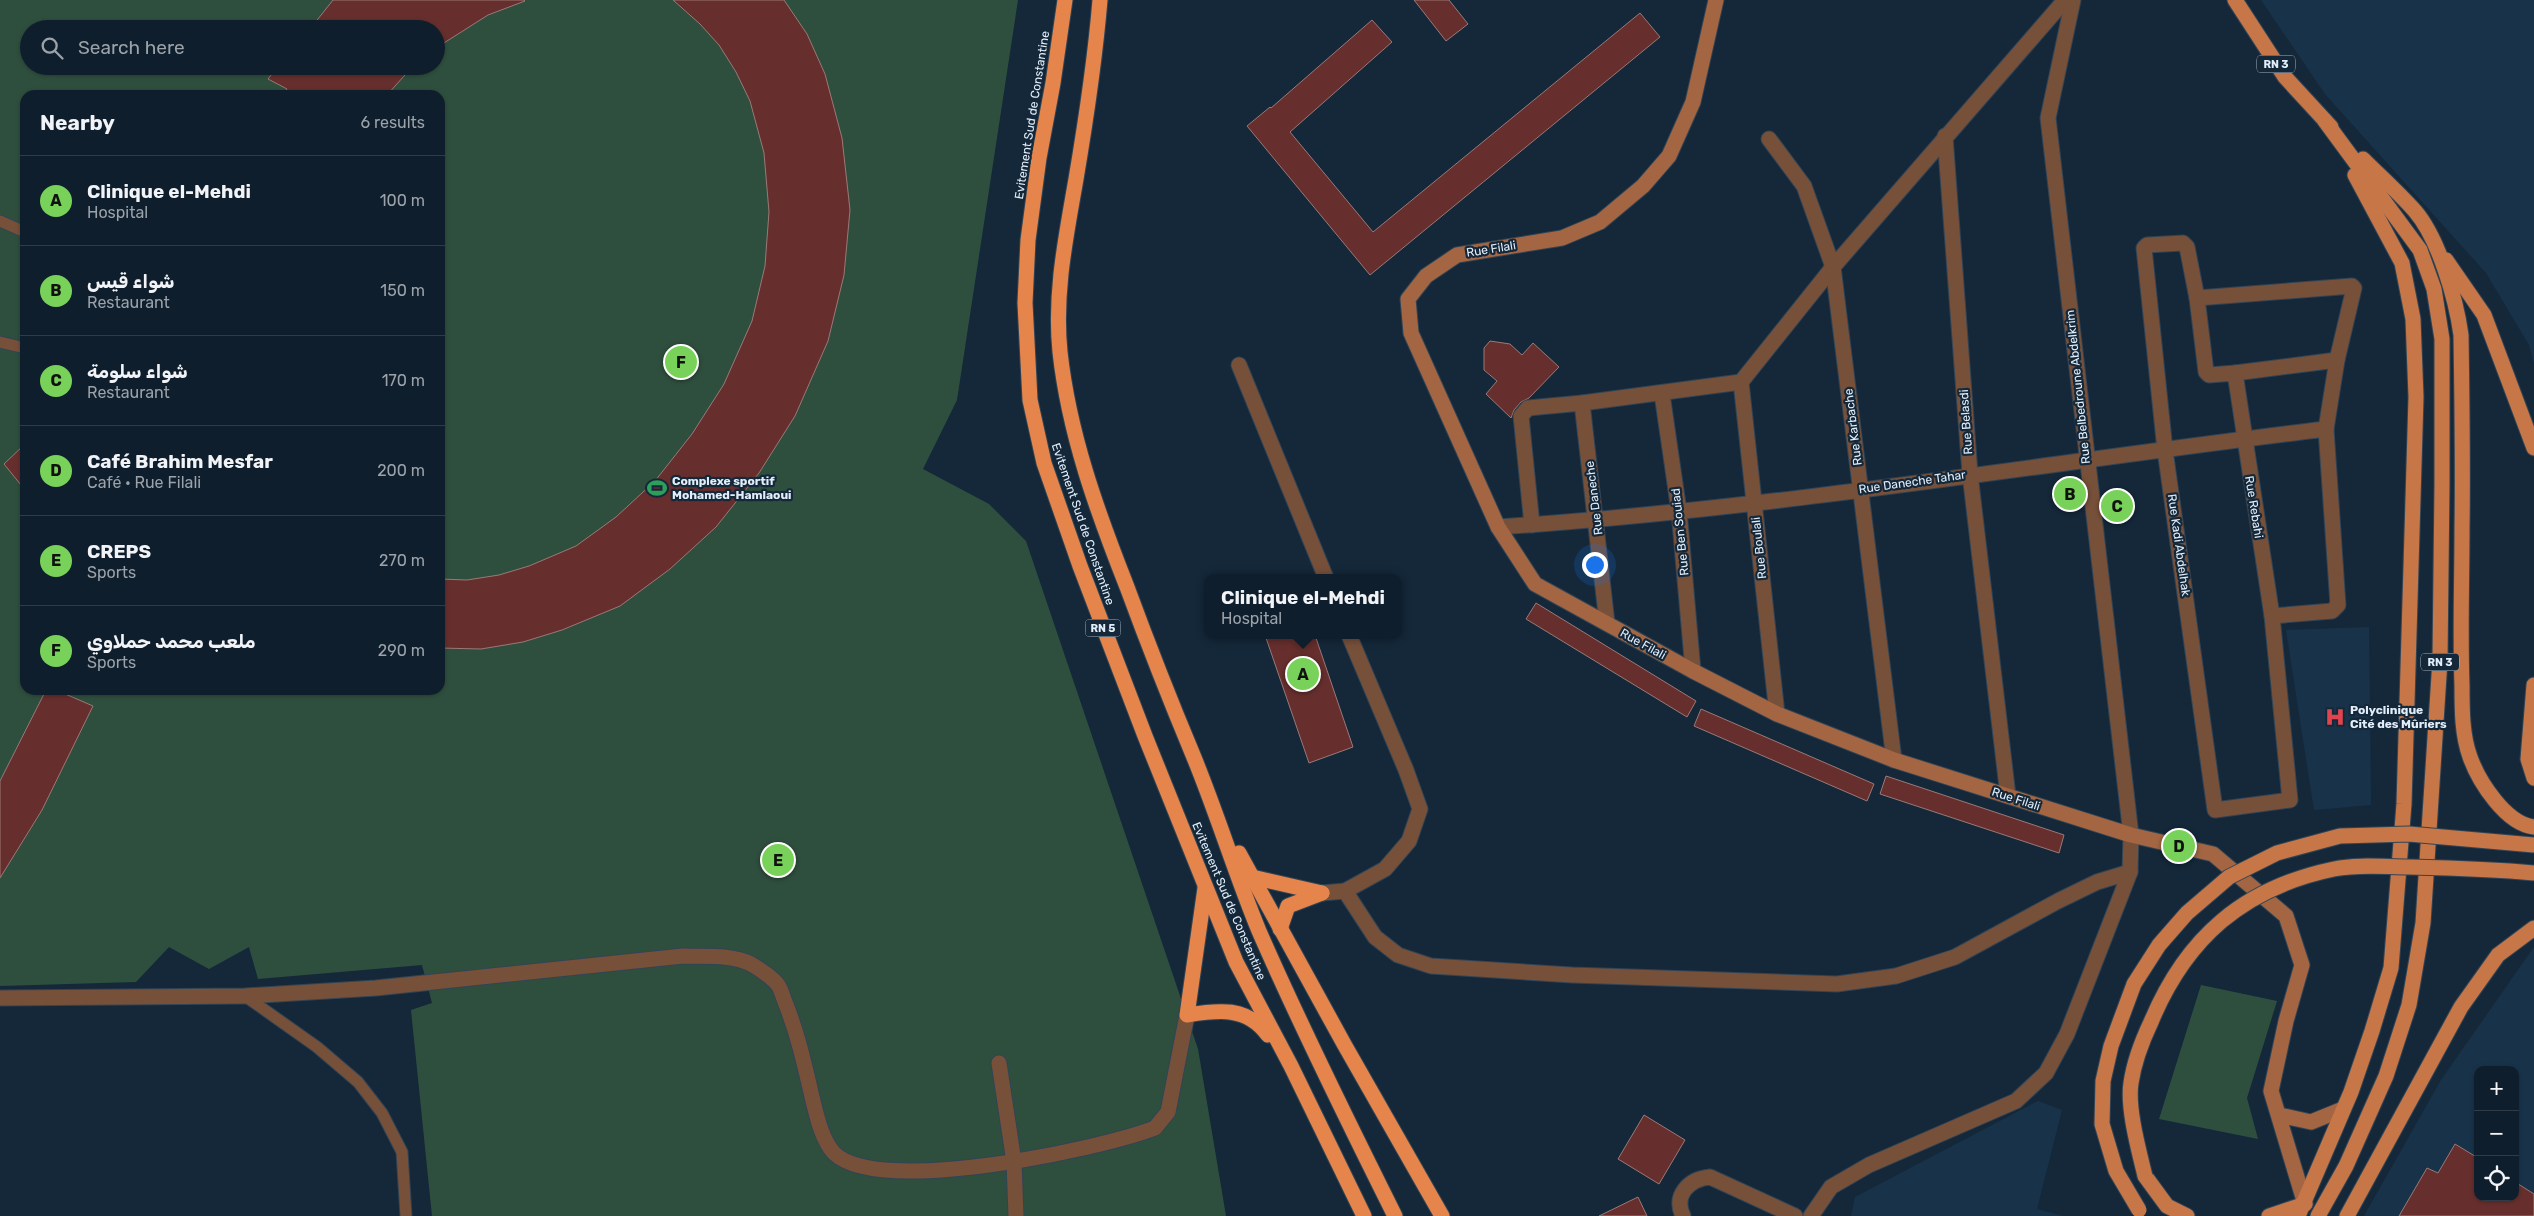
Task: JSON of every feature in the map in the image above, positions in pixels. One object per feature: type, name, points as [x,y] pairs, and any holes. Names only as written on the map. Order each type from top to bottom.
[{"type":"highway","name":"Evitement Sud de Constantine","points":[[1064,0],[1053,82],[1038,158],[1028,240],[1025,303],[1030,400],[1044,463],[1080,566],[1236,962],[1291,1066],[1364,1216]]},
{"type":"highway","name":"Evitement Sud de Constantine","points":[[1100,0],[1096,42],[1059,278],[1060,350],[1072,423],[1085,473],[1164,684],[1214,806],[1258,928],[1348,1124],[1395,1216]]},
{"type":"highway","points":[[1214,806],[1280,929],[1442,1216]]},
{"type":"highway","points":[[1252,877],[1322,893]]},
{"type":"highway","points":[[1205,886],[1186,1015],[1222,1011],[1235,1011],[1246,1015],[1265,1030],[1291,1066]]},
{"type":"highway","points":[[1280,929],[1288,906],[1322,893]]},
{"type":"main road","name":"RN 3","points":[[2235,0],[2285,77],[2325,121],[2420,250],[2434,289],[2442,339],[2440,660],[2421,932],[2409,1005],[2386,1076],[2346,1166],[2318,1216]]},
{"type":"main road","name":"RN 3","points":[[2302,1210],[2372,1032],[2391,968],[2404,804],[2416,397],[2413,319],[2402,263],[2325,121]]},
{"type":"main road","points":[[2325,121],[2416,212],[2436,246],[2484,315],[2534,448]]},
{"type":"main road","points":[[2436,246],[2457,304],[2461,335],[2462,527],[2459,630],[2463,721],[2470,757],[2487,790],[2507,814],[2528,826],[2534,827]]},
{"type":"main road","points":[[2534,685],[2528,759],[2534,778]]},
{"type":"main road","points":[[2140,1213],[2116,1171],[2102,1124],[2103,1080],[2111,1046],[2134,984],[2159,945],[2187,913],[2229,877],[2277,853],[2340,836],[2409,834],[2534,845]]},
{"type":"main road","points":[[2187,1216],[2167,1206],[2145,1176],[2134,1135],[2130,1084],[2144,1037],[2164,990],[2191,949],[2234,910],[2287,881],[2336,869],[2392,867],[2492,869],[2534,873]]},
{"type":"main road","points":[[2348,1214],[2462,1007],[2498,955],[2534,928]]},
{"type":"main road","points":[[2269,1216],[2302,1210]]},
{"type":"street","points":[[1096,42],[1104,0]]},
{"type":"street","name":"Rue Filali","points":[[1716,0],[1693,102],[1669,156],[1643,186],[1600,222],[1562,238],[1457,255],[1426,276],[1408,299],[1411,333],[1498,527],[1535,584],[1693,671],[1777,714],[1894,760],[2131,835],[2213,854],[2286,916],[2302,965],[2286,1021],[2271,1091],[2279,1115],[2302,1210]]},
{"type":"street","points":[[1532,525],[1521,416],[1528,408],[1582,404],[1741,382],[1833,267],[2065,0]]},
{"type":"street","name":"Rue Belbedroune Abdelkrim","points":[[1811,1216],[1831,1188],[1868,1165],[2016,1101],[2046,1073],[2071,1026],[2130,872],[2131,835],[2086,462],[2048,118],[2073,0]]},
{"type":"street","name":"Rue Belasdi","points":[[1945,136],[1970,474],[2008,796]]},
{"type":"street","name":"Rue Karbache","points":[[1769,139],[1804,186],[1833,267],[1894,760]]},
{"type":"street","name":"Rue Kadi Abdelhak","points":[[2197,298],[2185,244],[2147,246],[2144,248],[2165,450],[2215,810],[2290,800]]},
{"type":"street","points":[[2272,616],[2332,611],[2338,605],[2326,429],[2337,360],[2353,286],[2197,298],[2206,372],[2209,376],[2337,360]]},
{"type":"street","points":[[1239,365],[1324,574]]},
{"type":"street","name":"Rue Rebahi","points":[[2235,374],[2243,439],[2272,616],[2290,800]]},
{"type":"street","name":"Rue Boulali","points":[[1741,382],[1777,714]]},
{"type":"street","name":"Rue Ben Souiad","points":[[1662,394],[1679,511],[1693,671]]},
{"type":"street","name":"Rue Daneche","points":[[1582,404],[1597,520],[1607,624]]},
{"type":"street","name":"Rue Daneche Tahar","points":[[1498,527],[1597,520],[1754,503],[1970,474],[2086,462],[2326,429]]},
{"type":"street","points":[[1322,893],[1345,891],[1385,869],[1409,841],[1420,809],[1406,770],[1351,639]]},
{"type":"street","points":[[1345,891],[1375,937],[1398,955],[1431,966],[1572,975],[1837,984],[1896,976],[1955,957],[2097,882],[2130,872]]},
{"type":"street","points":[[0,998],[245,996],[376,988],[683,956],[722,957],[750,964],[778,984],[794,1025],[817,1115],[833,1151],[844,1162],[907,1172],[952,1170],[1014,1162],[1155,1128],[1168,1112],[1186,1015]]},
{"type":"street","points":[[999,1062],[1014,1162],[1016,1216]]},
{"type":"street","points":[[2279,1115],[2311,1122],[2343,1108]]},
{"type":"street","points":[[1683,1216],[1679,1206],[1681,1195],[1689,1185],[1699,1178],[1710,1177],[1795,1216]]},
{"type":"lane","points":[[0,221],[20,230]]},
{"type":"lane","points":[[0,342],[20,347]]},
{"type":"lane","points":[[245,996],[317,1047],[351,1076],[382,1113],[402,1152],[406,1216]]},
{"type":"shaded area","points":[[2261,0],[2534,0],[2534,364],[2529,345],[2486,273],[2325,94]]},
{"type":"shaded area","name":"Polyclinique Cité des Mûriers","points":[[2369,627],[2371,805],[2314,810],[2286,630]]},
{"type":"shaded area","points":[[2534,947],[2534,1216],[2364,1216],[2441,1080]]},
{"type":"shaded area","points":[[2038,1101],[2062,1110],[2037,1209],[2063,1216],[1851,1216],[1855,1197]]},
{"type":"green space","points":[[0,0],[1018,0],[957,400],[923,469],[989,504],[1026,541],[1198,1049],[1226,1216],[432,1216],[411,1010],[432,1003],[422,965],[258,979],[249,947],[209,969],[169,947],[136,982],[0,986]]},
{"type":"green space","points":[[2201,985],[2277,1001],[2247,1098],[2258,1139],[2159,1119]]},
{"type":"building","points":[[333,0],[525,1],[488,15],[445,42],[445,20],[317,20]]},
{"type":"building","points":[[673,0],[784,0],[807,34],[825,74],[842,138],[850,210],[844,275],[828,341],[795,416],[759,473],[716,527],[670,569],[620,606],[562,630],[523,642],[481,649],[445,648],[445,579],[467,580],[499,575],[529,566],[576,546],[616,517],[655,481],[692,434],[724,384],[752,321],[765,266],[769,212],[764,153],[750,101],[736,72],[719,45],[700,24]]},
{"type":"building","points":[[1414,0],[1449,0],[1468,24],[1446,41]]},
{"type":"building","points":[[1640,13],[1660,37],[1370,275],[1247,126],[1271,108],[1372,20],[1392,42],[1290,132],[1373,232]]},
{"type":"building","points":[[271,75],[405,75],[391,90],[286,90],[268,79]]},
{"type":"building","points":[[1490,341],[1510,344],[1522,355],[1533,343],[1559,367],[1529,398],[1521,402],[1514,410],[1511,418],[1486,394],[1497,381],[1484,370],[1484,348]]},
{"type":"building","points":[[20,449],[20,484],[4,464]]},
{"type":"building","points":[[1536,603],[1696,701],[1687,717],[1526,619]]},
{"type":"building","points":[[1266,639],[1316,639],[1353,747],[1309,763]]},
{"type":"building","points":[[43,695],[68,695],[93,706],[42,810],[0,878],[0,781]]},
{"type":"building","points":[[1701,709],[1874,784],[1867,801],[1694,726]]},
{"type":"building","points":[[1886,776],[2064,835],[2059,853],[1880,794]]},
{"type":"building","points":[[1644,1115],[1685,1140],[1659,1184],[1618,1159]]},
{"type":"building","points":[[2455,1144],[2474,1156],[2474,1201],[2519,1201],[2519,1185],[2534,1194],[2534,1216],[2399,1216],[2427,1168],[2438,1173]]},
{"type":"building","points":[[1638,1197],[1647,1216],[1599,1216]]},
{"type":"place","name":"ملعب محمد حملاوي","points":[[681,362]]},
{"type":"place","name":"Complexe sportif Mohamed-Hamlaoui","points":[[657,488]]},
{"type":"place","name":"شواء قيس","points":[[2070,494]]},
{"type":"place","name":"شواء سلومة","points":[[2117,506]]},
{"type":"place","name":"Clinique el-Mehdi","points":[[1303,674]]},
{"type":"place","name":"Polyclinique Cité des Mûriers","points":[[2335,717]]},
{"type":"place","name":"Café Brahim Mesfar","points":[[2179,846]]},
{"type":"place","name":"CREPS","points":[[778,860]]}]
